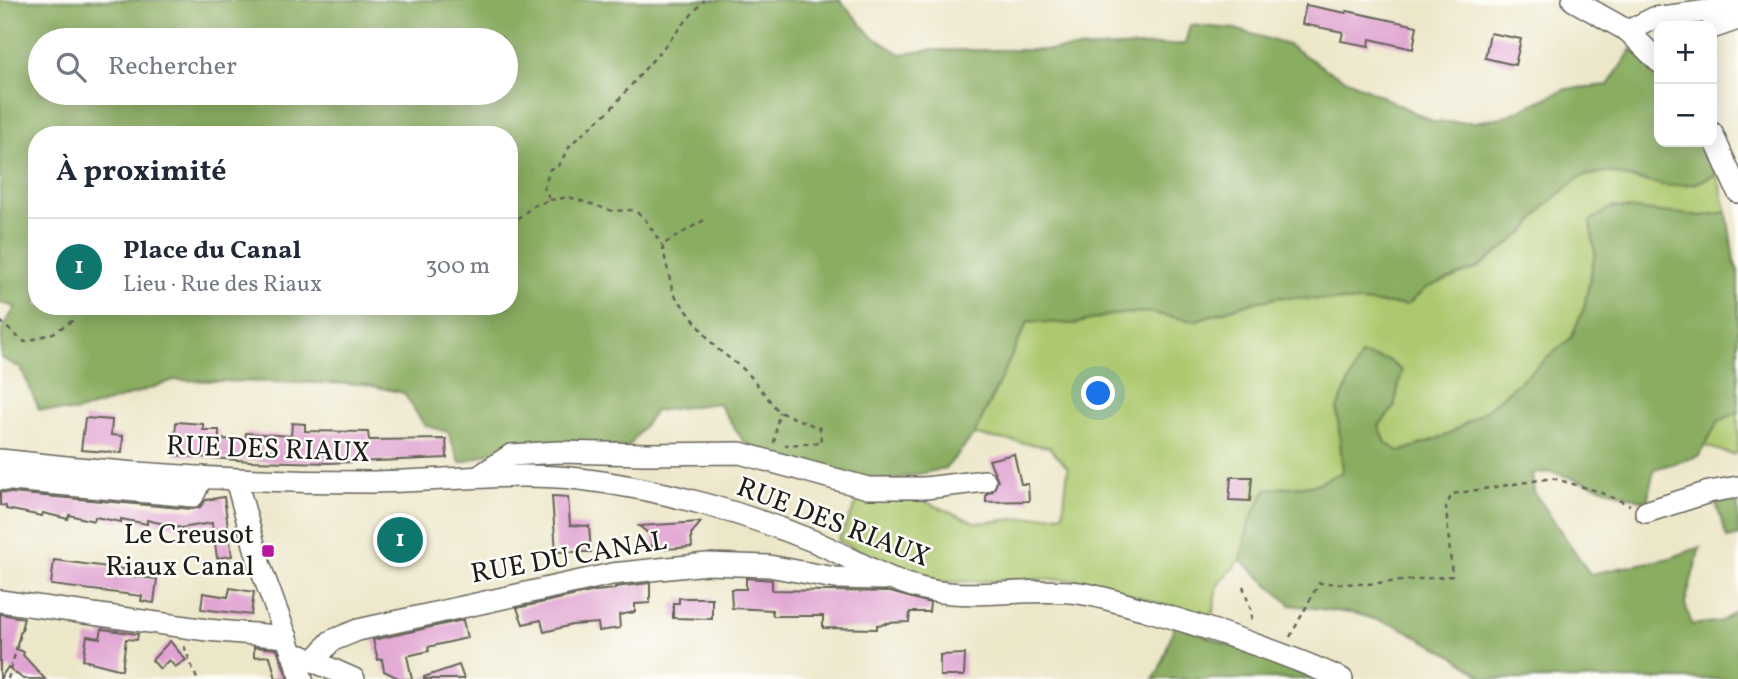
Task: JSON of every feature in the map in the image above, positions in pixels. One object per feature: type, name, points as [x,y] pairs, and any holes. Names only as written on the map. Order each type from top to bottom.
[{"type":"street","points":[[1573,0],[1628,31],[1654,51]]},
{"type":"street","points":[[1628,31],[1654,18],[1708,11],[1738,2]]},
{"type":"street","points":[[1717,26],[1738,19]]},
{"type":"street","points":[[1717,144],[1738,192]]},
{"type":"street","points":[[481,475],[511,455],[558,452],[740,453],[868,488],[925,488],[985,481]]},
{"type":"street","name":"RUE DES RIAUX","points":[[0,460],[80,469],[236,480],[369,482],[481,475],[581,480],[680,498],[776,528],[813,541],[889,579],[936,592],[1078,592],[1185,621],[1342,679]]},
{"type":"street","points":[[0,479],[193,496],[202,477]]},
{"type":"street","points":[[236,480],[260,566],[290,644],[308,670],[354,679]]},
{"type":"street","points":[[1646,512],[1709,492],[1738,487]]},
{"type":"street","points":[[769,566],[776,528]]},
{"type":"street","name":"RUE DU CANAL","points":[[308,670],[331,641],[358,630],[612,573],[707,564],[769,566],[835,578],[889,579]]},
{"type":"street","points":[[0,601],[290,644]]},
{"type":"path","points":[[550,200],[544,188],[550,169],[558,166],[571,144],[610,110],[704,0]]},
{"type":"path","points":[[518,218],[535,205],[569,197],[612,211],[634,210],[645,219],[662,245],[673,293],[715,347],[747,372],[779,412],[820,428],[821,443],[774,446],[779,412]]},
{"type":"path","points":[[662,245],[704,220]]},
{"type":"path","points":[[0,321],[25,342],[52,333],[72,321],[73,315]]},
{"type":"path","points":[[1283,656],[1291,634],[1319,583],[1368,584],[1452,576],[1446,507],[1452,495],[1552,478],[1597,491],[1646,512]]},
{"type":"path","points":[[1243,586],[1252,613],[1249,644]]},
{"type":"path","points":[[8,679],[27,605]]},
{"type":"path","points":[[175,626],[197,679]]},
{"type":"green space","points":[[0,0],[840,0],[872,36],[901,54],[931,50],[1050,50],[1185,44],[1190,25],[1235,29],[1288,45],[1331,72],[1434,122],[1474,122],[1504,117],[1566,89],[1608,85],[1632,49],[1654,71],[1654,147],[1705,147],[1717,174],[1694,184],[1667,186],[1607,172],[1580,177],[1544,207],[1526,231],[1477,268],[1426,288],[1407,305],[1280,297],[1246,304],[1194,321],[1146,312],[1111,315],[1074,324],[1028,321],[974,435],[946,468],[872,484],[769,457],[744,442],[718,403],[655,411],[628,447],[517,444],[460,463],[448,432],[424,425],[404,393],[364,384],[174,380],[75,412],[39,409],[21,368],[1,358],[2,328],[16,307],[0,303]]},
{"type":"green space","points":[[1607,172],[1642,181],[1694,184],[1717,174],[1727,212],[1702,216],[1670,214],[1591,221],[1595,253],[1584,308],[1571,338],[1486,410],[1447,435],[1400,452],[1386,443],[1379,426],[1394,407],[1337,409],[1343,472],[1314,485],[1267,489],[1249,522],[1241,560],[1219,583],[1214,612],[1203,618],[1114,589],[1067,579],[936,582],[895,571],[838,540],[859,499],[919,499],[977,523],[1063,514],[1068,468],[1049,447],[974,435],[1028,321],[1074,324],[1111,315],[1146,312],[1194,321],[1246,304],[1280,297],[1407,305],[1425,288],[1477,268],[1526,231],[1544,207],[1580,177]]},
{"type":"green space","points":[[1612,207],[1702,216],[1727,212],[1738,271],[1738,412],[1718,422],[1699,456],[1654,469],[1647,502],[1553,472],[1532,474],[1534,492],[1590,574],[1670,558],[1700,547],[1685,604],[1692,625],[1722,621],[1738,609],[1738,679],[1485,679],[1457,658],[1398,626],[1357,614],[1291,605],[1241,560],[1249,522],[1267,489],[1314,485],[1343,472],[1337,409],[1361,355],[1388,360],[1402,371],[1394,407],[1379,426],[1386,443],[1400,452],[1447,435],[1486,410],[1571,338],[1584,308],[1595,253],[1590,221]]},
{"type":"green space","points":[[1738,412],[1738,452],[1733,455],[1705,446],[1718,421]]},
{"type":"green space","points":[[1738,494],[1738,536],[1727,538],[1715,500]]},
{"type":"green space","points":[[1175,624],[1317,679],[1153,679],[1159,670]]},
{"type":"building","points":[[1306,5],[1417,26],[1413,49],[1370,39],[1369,46],[1341,41],[1343,32],[1302,24]]},
{"type":"building","points":[[1490,33],[1521,39],[1515,65],[1485,58]]},
{"type":"building","points":[[85,418],[112,420],[111,435],[123,436],[122,453],[81,450]]},
{"type":"building","points":[[176,422],[203,424],[203,430],[219,430],[219,439],[245,440],[246,433],[291,436],[292,423],[305,424],[305,431],[368,432],[369,440],[446,439],[447,458],[330,463],[174,455]]},
{"type":"building","points":[[1014,454],[1021,484],[1028,484],[1029,501],[986,502],[986,494],[993,491],[998,480],[989,460]]},
{"type":"building","points":[[1231,477],[1252,477],[1250,501],[1229,500]]},
{"type":"building","points":[[0,492],[192,509],[200,507],[206,500],[224,497],[232,556],[217,558],[212,523],[181,528],[147,520],[147,524],[95,517],[94,521],[69,515],[68,519],[43,513],[42,516],[6,509],[6,506],[0,505]]},
{"type":"building","points":[[552,496],[568,497],[570,525],[589,526],[591,552],[556,552]]},
{"type":"building","points":[[701,522],[691,534],[692,547],[652,550],[652,536],[639,526]]},
{"type":"building","points":[[54,560],[131,570],[130,576],[157,579],[154,603],[141,601],[142,596],[51,585]]},
{"type":"building","points":[[746,578],[772,580],[772,590],[890,592],[930,603],[929,612],[910,612],[909,622],[886,623],[877,625],[877,629],[823,628],[823,616],[773,616],[772,610],[732,608],[731,589],[746,589]]},
{"type":"building","points":[[650,583],[650,603],[635,604],[635,612],[619,615],[620,628],[599,631],[598,623],[572,625],[544,632],[541,620],[523,624],[517,608],[615,587]]},
{"type":"building","points":[[230,588],[254,592],[251,615],[201,609],[203,593],[228,597]]},
{"type":"building","points":[[679,598],[712,598],[712,619],[673,618],[673,603],[679,603]]},
{"type":"building","points":[[0,614],[24,618],[16,649],[24,652],[23,655],[45,679],[23,679],[8,667],[0,679]]},
{"type":"building","points":[[463,620],[467,638],[428,647],[429,651],[407,656],[412,679],[400,679],[384,671],[382,659],[378,660],[373,640]]},
{"type":"building","points":[[102,629],[138,634],[137,640],[126,639],[122,670],[83,660],[87,636],[100,638]]},
{"type":"building","points":[[170,641],[186,660],[175,667],[169,660],[160,669],[152,660]]},
{"type":"building","points":[[254,647],[277,649],[288,679],[276,679],[270,656],[254,657]]},
{"type":"building","points":[[965,654],[964,676],[940,676],[940,655]]},
{"type":"building","points":[[459,665],[464,679],[424,679],[424,677]]},
{"type":"place","name":"Place du Canal","points":[[400,540]]},
{"type":"place","name":"Le Creusot Riaux Canal","points":[[268,551]]}]
